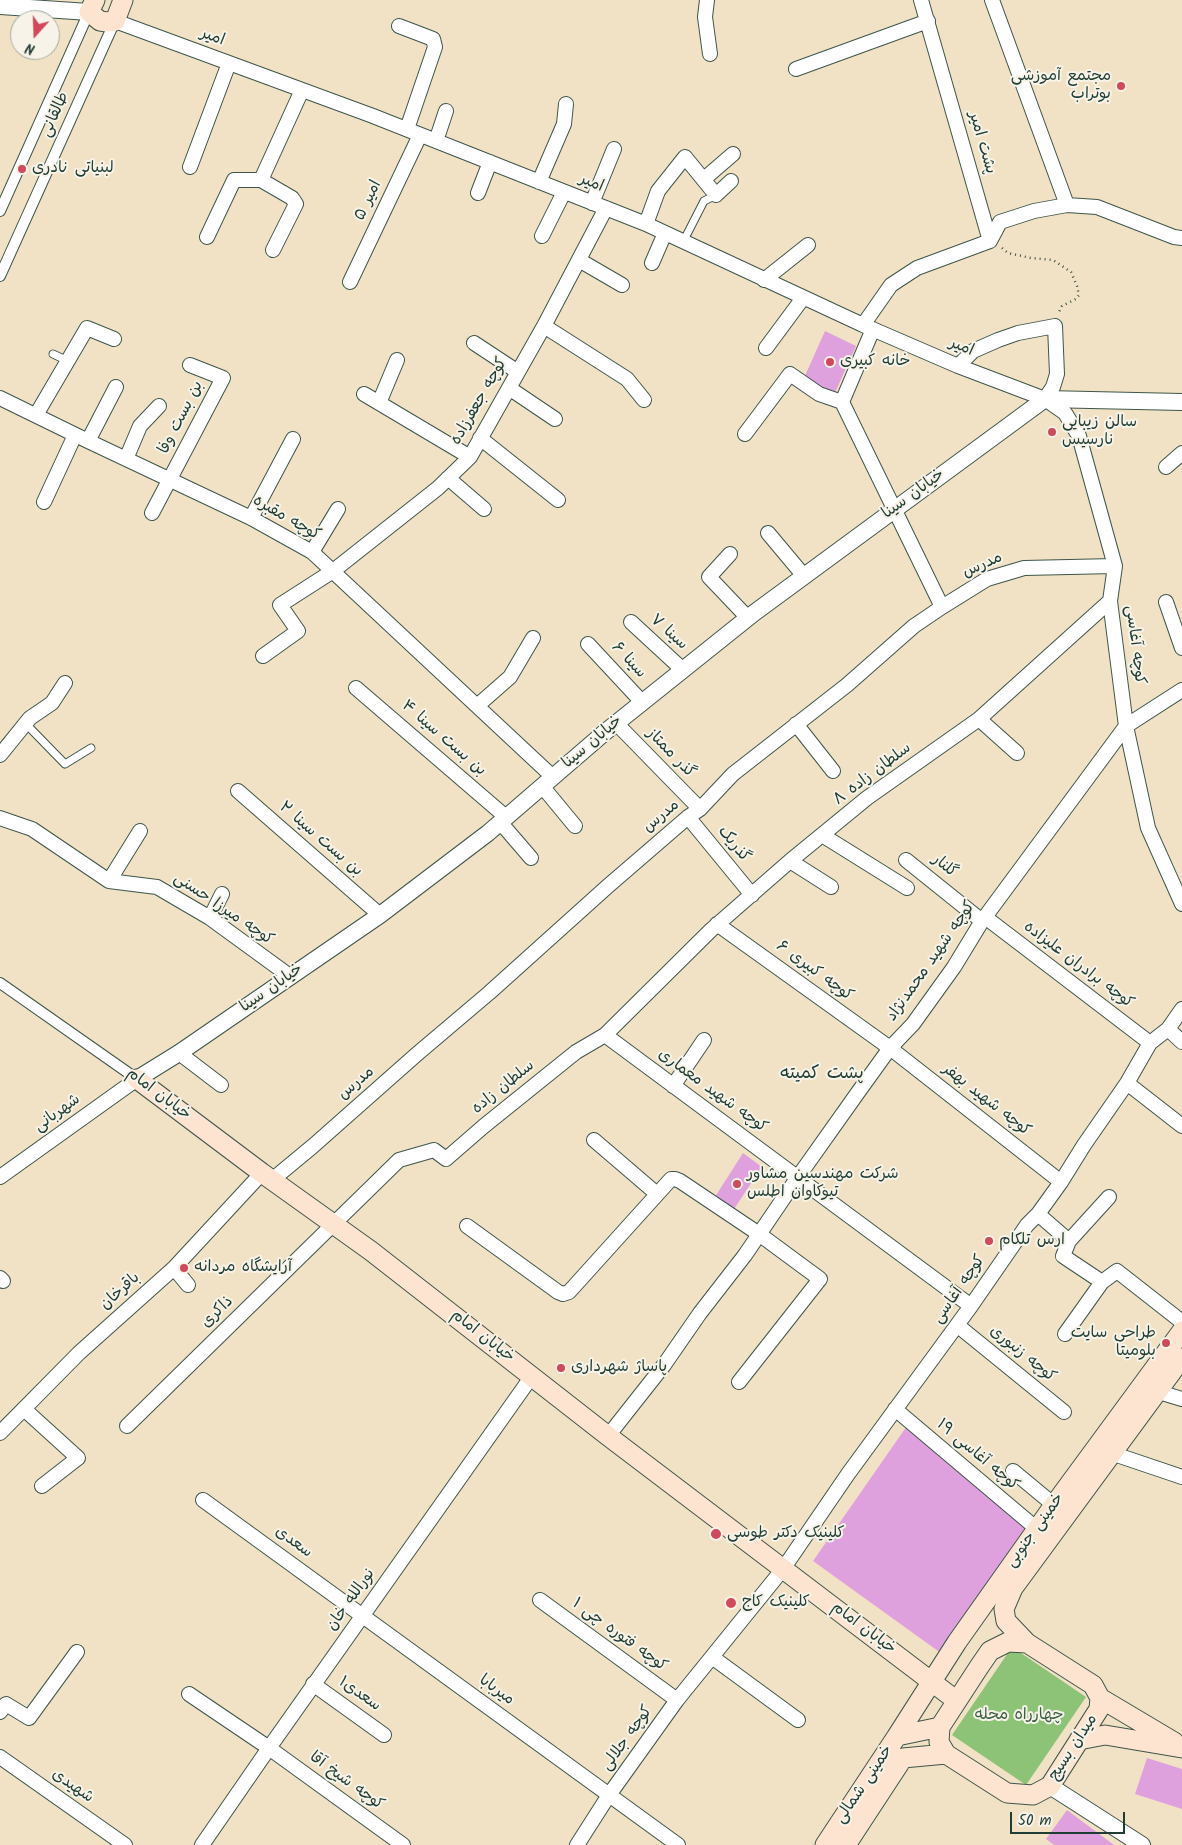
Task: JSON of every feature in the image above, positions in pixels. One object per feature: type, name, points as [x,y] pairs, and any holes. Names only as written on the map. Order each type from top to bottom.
[{"type":"main road","points":[[92,6],[100,20],[107,22],[115,21],[123,0]]},
{"type":"main road","name":"خیابان امام","points":[[137,1079],[267,1177],[371,1251],[608,1436],[957,1701]]},
{"type":"main road","name":"خمینی جنوبی","points":[[897,1736],[957,1642],[1182,1330]]},
{"type":"main road","name":"خمینی جنوبی","points":[[1027,1643],[1006,1621],[1004,1609],[1013,1588],[1111,1453],[1159,1392],[1182,1358]]},
{"type":"main road","points":[[957,1642],[979,1668]]},
{"type":"main road","points":[[946,1754],[939,1742],[940,1727],[990,1651],[1008,1642],[1027,1643]]},
{"type":"main road","name":"میدان بسیج","points":[[946,1754],[1007,1793],[1033,1795],[1050,1786],[1099,1709],[1100,1698],[1093,1685],[1027,1643]]},
{"type":"main road","points":[[1100,1698],[1182,1747]]},
{"type":"main road","name":"خمینی شمالی","points":[[824,1845],[897,1736],[940,1727]]},
{"type":"main road","points":[[1079,1740],[1105,1735],[1182,1747]]},
{"type":"main road","name":"خمینی شمالی","points":[[846,1845],[903,1758],[946,1754]]},
{"type":"street","points":[[707,0],[705,17],[710,54]]},
{"type":"street","name":"پشت امیر","points":[[921,0],[990,241]]},
{"type":"street","points":[[992,0],[1067,205]]},
{"type":"street","points":[[0,6],[92,6]]},
{"type":"street","name":"طالقانی","points":[[0,211],[92,6]]},
{"type":"street","name":"امیر","points":[[115,21],[407,129],[646,224],[868,327],[958,366],[1045,399]]},
{"type":"street","name":"طالقانی","points":[[0,276],[115,21]]},
{"type":"street","points":[[796,69],[928,21]]},
{"type":"street","points":[[398,26],[432,39],[435,47],[407,129]]},
{"type":"street","points":[[190,167],[230,63]]},
{"type":"street","points":[[260,180],[302,90]]},
{"type":"street","points":[[539,182],[564,124],[566,104]]},
{"type":"street","points":[[436,141],[446,111]]},
{"type":"street","name":"امیر ۵","points":[[350,282],[420,135]]},
{"type":"street","points":[[592,203],[614,149]]},
{"type":"street","points":[[704,179],[733,154]]},
{"type":"street","points":[[646,224],[658,191],[685,157],[716,195],[730,181]]},
{"type":"street","points":[[478,193],[490,162]]},
{"type":"street","points":[[207,237],[234,180],[260,180],[292,198],[296,204],[273,250]]},
{"type":"street","points":[[542,236],[564,192]]},
{"type":"street","points":[[942,606],[842,402],[868,327],[891,285],[917,268],[990,241],[1000,222],[1034,211],[1067,205],[1097,207],[1174,237],[1182,238]]},
{"type":"street","name":"کوچه جعفرزاده","points":[[263,656],[298,630],[280,605],[332,571],[438,488],[470,457],[544,326],[606,208]]},
{"type":"street","points":[[652,263],[665,233]]},
{"type":"street","points":[[764,280],[808,245]]},
{"type":"street","points":[[579,260],[622,285]]},
{"type":"street","points":[[766,348],[803,298]]},
{"type":"street","points":[[544,326],[627,379],[644,400]]},
{"type":"street","points":[[958,366],[973,351],[998,340],[1018,333],[1055,326],[1058,374],[1053,387],[1045,399]]},
{"type":"street","points":[[36,415],[87,328],[114,339]]},
{"type":"street","points":[[474,343],[518,372]]},
{"type":"street","points":[[379,403],[397,360]]},
{"type":"street","name":"بن بست وفا","points":[[170,479],[223,378],[190,365]]},
{"type":"street","points":[[745,434],[790,374],[819,394],[842,402]]},
{"type":"street","points":[[88,442],[116,387]]},
{"type":"street","points":[[509,388],[555,419]]},
{"type":"street","points":[[364,394],[470,457]]},
{"type":"street","name":"کوچه مقبره","points":[[0,398],[88,442],[251,518],[312,552],[476,706],[548,781],[575,826]]},
{"type":"street","points":[[1045,399],[1182,402]]},
{"type":"street","name":"خیابان سینا","points":[[137,1079],[179,1053],[380,915],[503,820],[616,723],[748,618],[1045,399]]},
{"type":"street","name":"کوچه آغاسی","points":[[1045,399],[1064,413],[1079,436],[1115,566],[1110,601],[1126,726],[1148,828],[1182,904]]},
{"type":"street","points":[[126,459],[140,426],[159,406]]},
{"type":"street","points":[[44,502],[75,435]]},
{"type":"street","points":[[480,438],[558,500]]},
{"type":"street","points":[[251,518],[292,439]]},
{"type":"street","points":[[1166,467],[1182,453]]},
{"type":"street","points":[[448,478],[484,509]]},
{"type":"street","points":[[152,513],[170,479]]},
{"type":"street","points":[[312,552],[338,508]]},
{"type":"street","points":[[768,533],[804,576]]},
{"type":"street","points":[[730,554],[709,577],[748,618]]},
{"type":"street","name":"مدرس","points":[[267,1177],[314,1146],[688,817],[700,809],[733,774],[847,685],[914,626],[942,606],[987,580],[1024,568],[1115,566]]},
{"type":"street","name":"سلطان زاده ۸","points":[[624,1016],[717,924],[867,798],[979,719],[1110,601]]},
{"type":"street","points":[[1166,602],[1182,648]]},
{"type":"street","name":"سینا ۷","points":[[631,622],[683,670]]},
{"type":"street","points":[[476,706],[510,677],[533,638]]},
{"type":"street","name":"سینا ۶","points":[[588,644],[642,702]]},
{"type":"street","points":[[0,755],[30,718],[52,703],[65,683]]},
{"type":"street","name":"بن بست سینا ۴","points":[[356,688],[503,820],[531,858]]},
{"type":"street","points":[[1126,726],[1182,690]]},
{"type":"street","points":[[979,719],[1017,753]]},
{"type":"street","name":"گذر ممتاز","points":[[616,723],[700,809]]},
{"type":"street","points":[[796,724],[833,771]]},
{"type":"street","name":"کوچه شهید محمدنژاد","points":[[608,1436],[664,1365],[890,1048],[913,1024],[954,967],[984,919],[1126,726]]},
{"type":"street","name":"بن بست سینا ۲","points":[[238,791],[380,915]]},
{"type":"street","name":"گذریک","points":[[688,817],[752,895]]},
{"type":"street","name":"کوچه میرزا حسنی","points":[[0,818],[32,829],[109,881],[157,887],[210,918],[291,977]]},
{"type":"street","points":[[109,881],[140,831]]},
{"type":"street","points":[[822,835],[907,888]]},
{"type":"street","name":"گلنار","points":[[906,860],[984,919]]},
{"type":"street","points":[[790,862],[831,887]]},
{"type":"street","points":[[210,918],[222,894]]},
{"type":"street","name":"کوچه برادران علیزاده","points":[[984,919],[1150,1043]]},
{"type":"street","name":"کوچه کبیری ۶","points":[[717,924],[890,1048]]},
{"type":"street","name":"خیابان امام","points":[[0,983],[137,1079]]},
{"type":"street","name":"کوچه آغاسی","points":[[782,1569],[1027,1226],[1061,1182],[1127,1083],[1150,1043],[1168,1029],[1182,1009]]},
{"type":"street","name":"سلطان زاده","points":[[399,1160],[434,1150],[446,1159],[576,1052],[605,1035],[624,1016]]},
{"type":"street","points":[[1168,1029],[1182,1042]]},
{"type":"street","name":"کوچه شهید معماری","points":[[605,1035],[971,1306]]},
{"type":"street","points":[[674,1086],[704,1040]]},
{"type":"street","name":"کوچه شهید بهفر","points":[[890,1048],[1061,1182]]},
{"type":"street","points":[[179,1053],[221,1085]]},
{"type":"street","name":"شهربانی","points":[[0,1177],[137,1079]]},
{"type":"street","points":[[1127,1083],[1182,1126]]},
{"type":"street","points":[[594,1140],[657,1194]]},
{"type":"street","name":"ذاکری","points":[[127,1426],[399,1160]]},
{"type":"street","name":"باقرخان","points":[[0,1432],[79,1353],[174,1268],[267,1177]]},
{"type":"street","points":[[467,1226],[563,1294],[569,1292],[657,1194],[671,1180],[675,1179],[759,1234],[820,1279],[739,1382]]},
{"type":"street","points":[[1102,1282],[1063,1256],[1069,1241],[1109,1197]]},
{"type":"street","points":[[1038,1214],[1069,1241]]},
{"type":"street","points":[[174,1268],[188,1285]]},
{"type":"street","points":[[1065,1334],[1102,1282],[1117,1271],[1182,1322]]},
{"type":"street","name":"کوچه زنبوری","points":[[957,1325],[1064,1412]]},
{"type":"street","name":"نورالله خان","points":[[202,1845],[313,1684],[532,1376]]},
{"type":"street","points":[[1159,1392],[1182,1399]]},
{"type":"street","points":[[24,1409],[78,1458],[42,1486]]},
{"type":"street","name":"کوچه آغاسی ۱۹","points":[[895,1410],[1037,1529]]},
{"type":"street","points":[[1111,1453],[1182,1477]]},
{"type":"street","points":[[1013,1471],[1054,1505]]},
{"type":"street","name":"سعدی","points":[[203,1500],[362,1615]]},
{"type":"street","name":"کوچه جلالی","points":[[577,1845],[609,1795],[677,1700],[782,1569]]},
{"type":"street","name":"کوچه فتوره چی ۱","points":[[540,1600],[677,1700]]},
{"type":"street","name":"میربابا","points":[[362,1615],[678,1845]]},
{"type":"street","points":[[0,1712],[6,1704],[29,1718],[77,1652]]},
{"type":"street","points":[[712,1657],[798,1720]]},
{"type":"street","name":"سعدی۱","points":[[313,1684],[384,1734]]},
{"type":"street","name":"کوچه شیخ آقا","points":[[189,1694],[403,1845]]},
{"type":"street","name":"شهیدی","points":[[0,1757],[125,1845]]},
{"type":"street","points":[[1050,1786],[1142,1845]]},
{"type":"lane","points":[[684,242],[704,201],[716,195]]},
{"type":"lane","points":[[53,354],[68,361]]},
{"type":"lane","points":[[25,723],[65,764],[91,748]]},
{"type":"path","points":[[990,241],[1008,253],[1053,260],[1071,272],[1079,295],[1076,299],[1062,306],[1055,326]]},
{"type":"green space","name":"چهارراه محله","points":[[1012,1647],[1086,1697],[1026,1785],[952,1735]]},
{"type":"building","name":"خانه کبیری","points":[[825,331],[856,346],[834,395],[804,378]]},
{"type":"building","name":"شرکت مهندسین مشاور تیوکاوان اطلس","points":[[743,1153],[762,1167],[732,1212],[713,1200]]},
{"type":"building","points":[[909,1423],[1028,1529],[953,1649],[938,1651],[813,1561]]},
{"type":"building","points":[[1147,1758],[1182,1769],[1182,1809],[1135,1794]]},
{"type":"building","points":[[1067,1810],[1114,1845],[1054,1845],[1046,1839]]},
{"type":"place","name":"مجتمع آموزشی بوتراب","points":[[1121,86]]},
{"type":"place","name":"لبنیاتی نادری","points":[[22,169]]},
{"type":"place","name":"خانه کبیری","points":[[830,362]]},
{"type":"place","name":"سالن زیبایی نارسیس","points":[[1052,432]]},
{"type":"place","name":"شرکت مهندسین مشاور تیوکاوان اطلس","points":[[737,1184]]},
{"type":"place","name":"ارس تلکام","points":[[989,1241]]},
{"type":"place","name":"آرایشگاه مردانه","points":[[184,1268]]},
{"type":"place","name":"طراحی سایت بلومیتا","points":[[1166,1343]]},
{"type":"place","name":"پاساژ شهرداری","points":[[561,1368]]},
{"type":"place","name":"کلینیک دکتر طوسی","points":[[716,1534]]},
{"type":"place","name":"کلینیک کاج","points":[[731,1603]]},
{"type":"district","name":"پشت کمیته","points":[[822,1075]]}]
